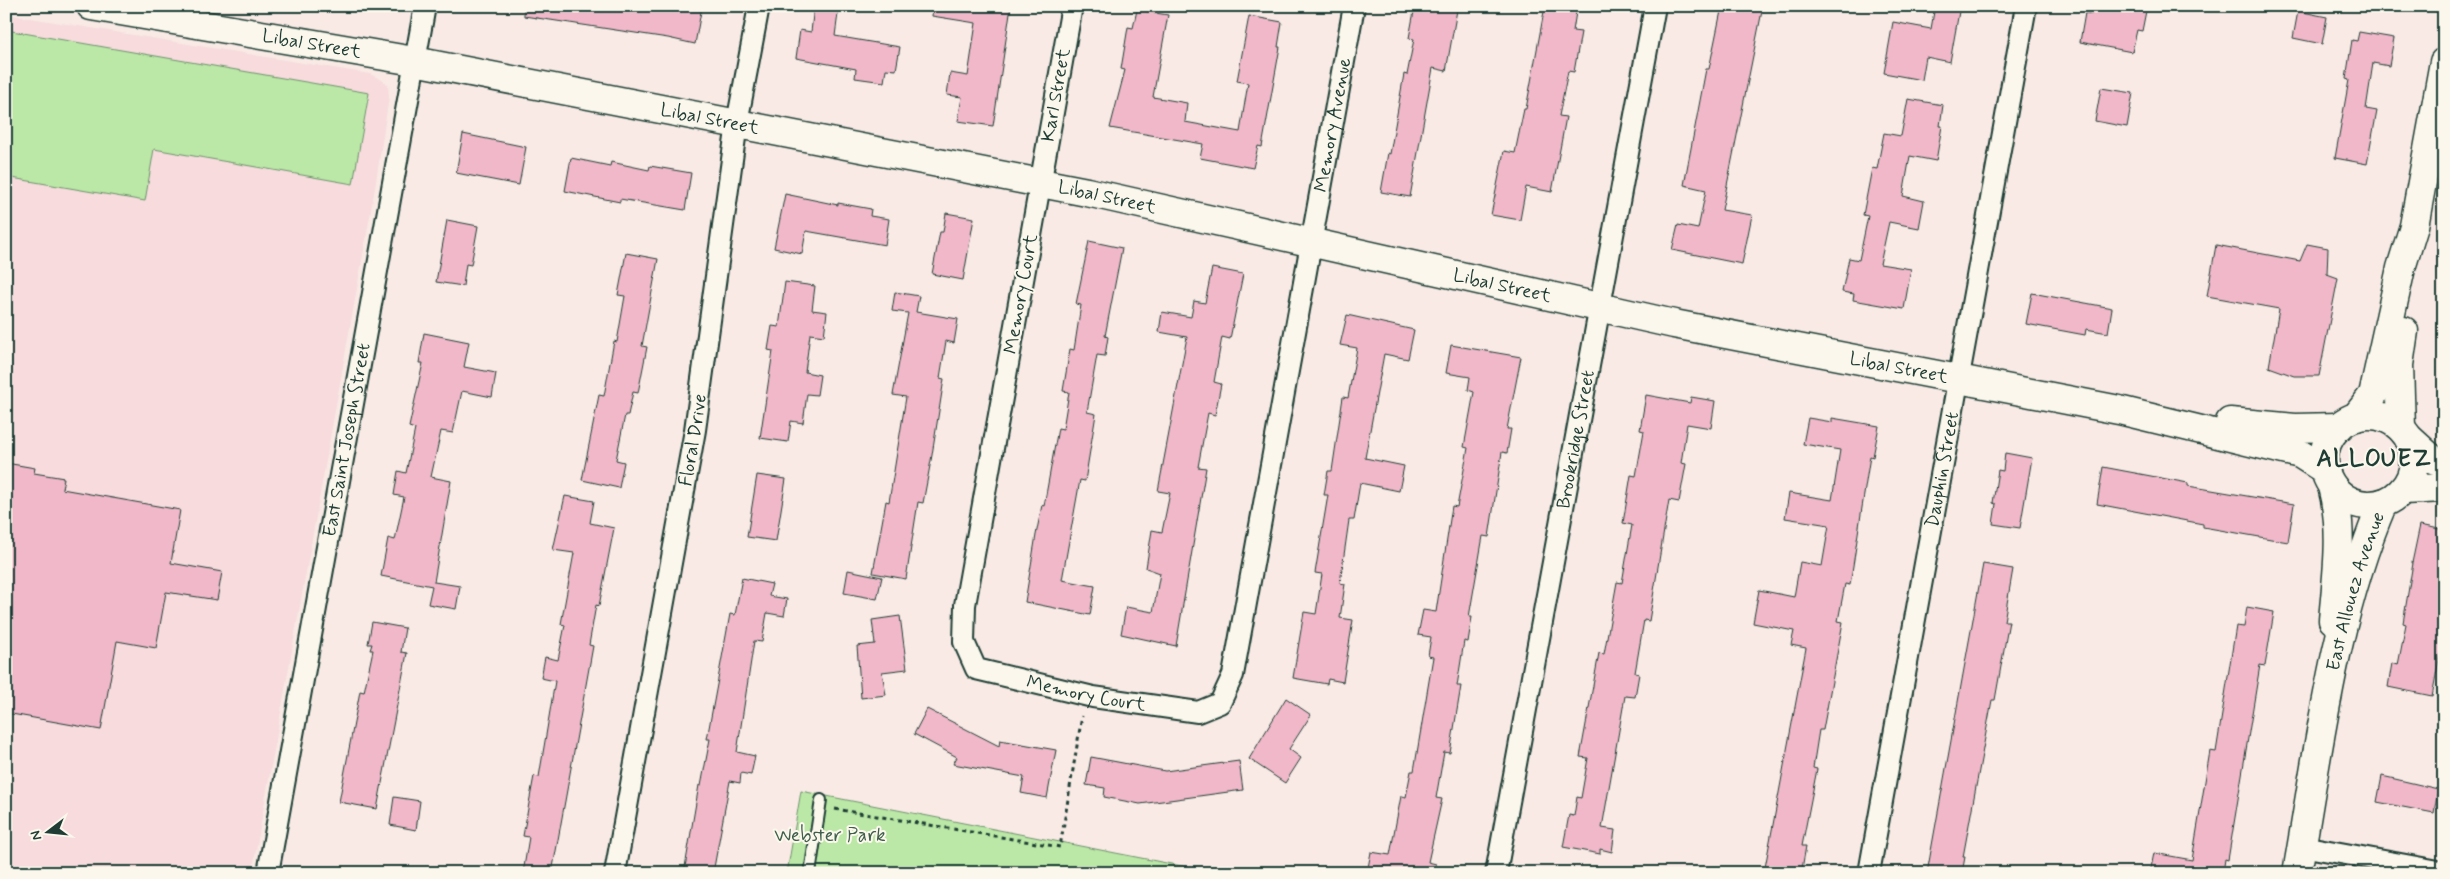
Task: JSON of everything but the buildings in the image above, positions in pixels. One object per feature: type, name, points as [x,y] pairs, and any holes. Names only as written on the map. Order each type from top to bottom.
[{"type":"street","name":"Libal Street","points":[[91,6],[414,61],[1040,183],[1600,308],[1958,380],[2119,410],[2300,454],[2329,478]]},
{"type":"street","name":"East Saint Joseph Street","points":[[268,873],[425,6]]},
{"type":"street","name":"Floral Drive","points":[[615,873],[695,430],[737,123],[760,6]]},
{"type":"street","name":"Karl Street","points":[[1040,183],[1072,6]]},
{"type":"street","name":"Memory Avenue","points":[[1312,243],[1354,6]]},
{"type":"street","name":"Brookridge Street","points":[[1496,873],[1655,6]]},
{"type":"street","name":"Dauphin Street","points":[[1869,873],[2026,6]]},
{"type":"street","points":[[2444,62],[2414,226],[2401,268],[2373,395],[2329,440],[2325,455],[2329,478],[2342,496],[2355,503],[2369,505],[2393,497],[2444,488]]},
{"type":"street","name":"Memory Court","points":[[1040,183],[965,606],[964,642],[976,669],[1085,695],[1198,712],[1220,703],[1233,675],[1312,243]]},
{"type":"street","points":[[2393,497],[2410,479],[2414,466],[2414,452],[2405,434],[2399,365],[2414,266],[2414,226]]},
{"type":"street","name":"Libal Street","points":[[2119,410],[2295,428],[2347,422]]},
{"type":"street","points":[[2347,422],[2368,415],[2380,416],[2392,421],[2433,460],[2444,464]]},
{"type":"street","name":"East Allouez Avenue","points":[[2329,478],[2339,509],[2340,537],[2330,681]]},
{"type":"street","name":"East Allouez Avenue","points":[[2297,873],[2330,681],[2363,556],[2393,497]]},
{"type":"street","points":[[2302,846],[2444,872]]},
{"type":"lane","points":[[810,873],[821,803]]},
{"type":"path","points":[[821,803],[1060,847],[1085,695]]},
{"type":"shaded area","points":[[6,14],[370,74],[388,85],[389,97],[375,188],[252,873],[23,873],[6,870]]},
{"type":"green space","points":[[6,30],[369,93],[353,184],[154,149],[145,201],[6,177]]},
{"type":"green space","name":"Webster Park","points":[[801,791],[1217,873],[787,873]]},
{"type":"district","name":"ALLOUEZ","points":[[2374,459]]}]
